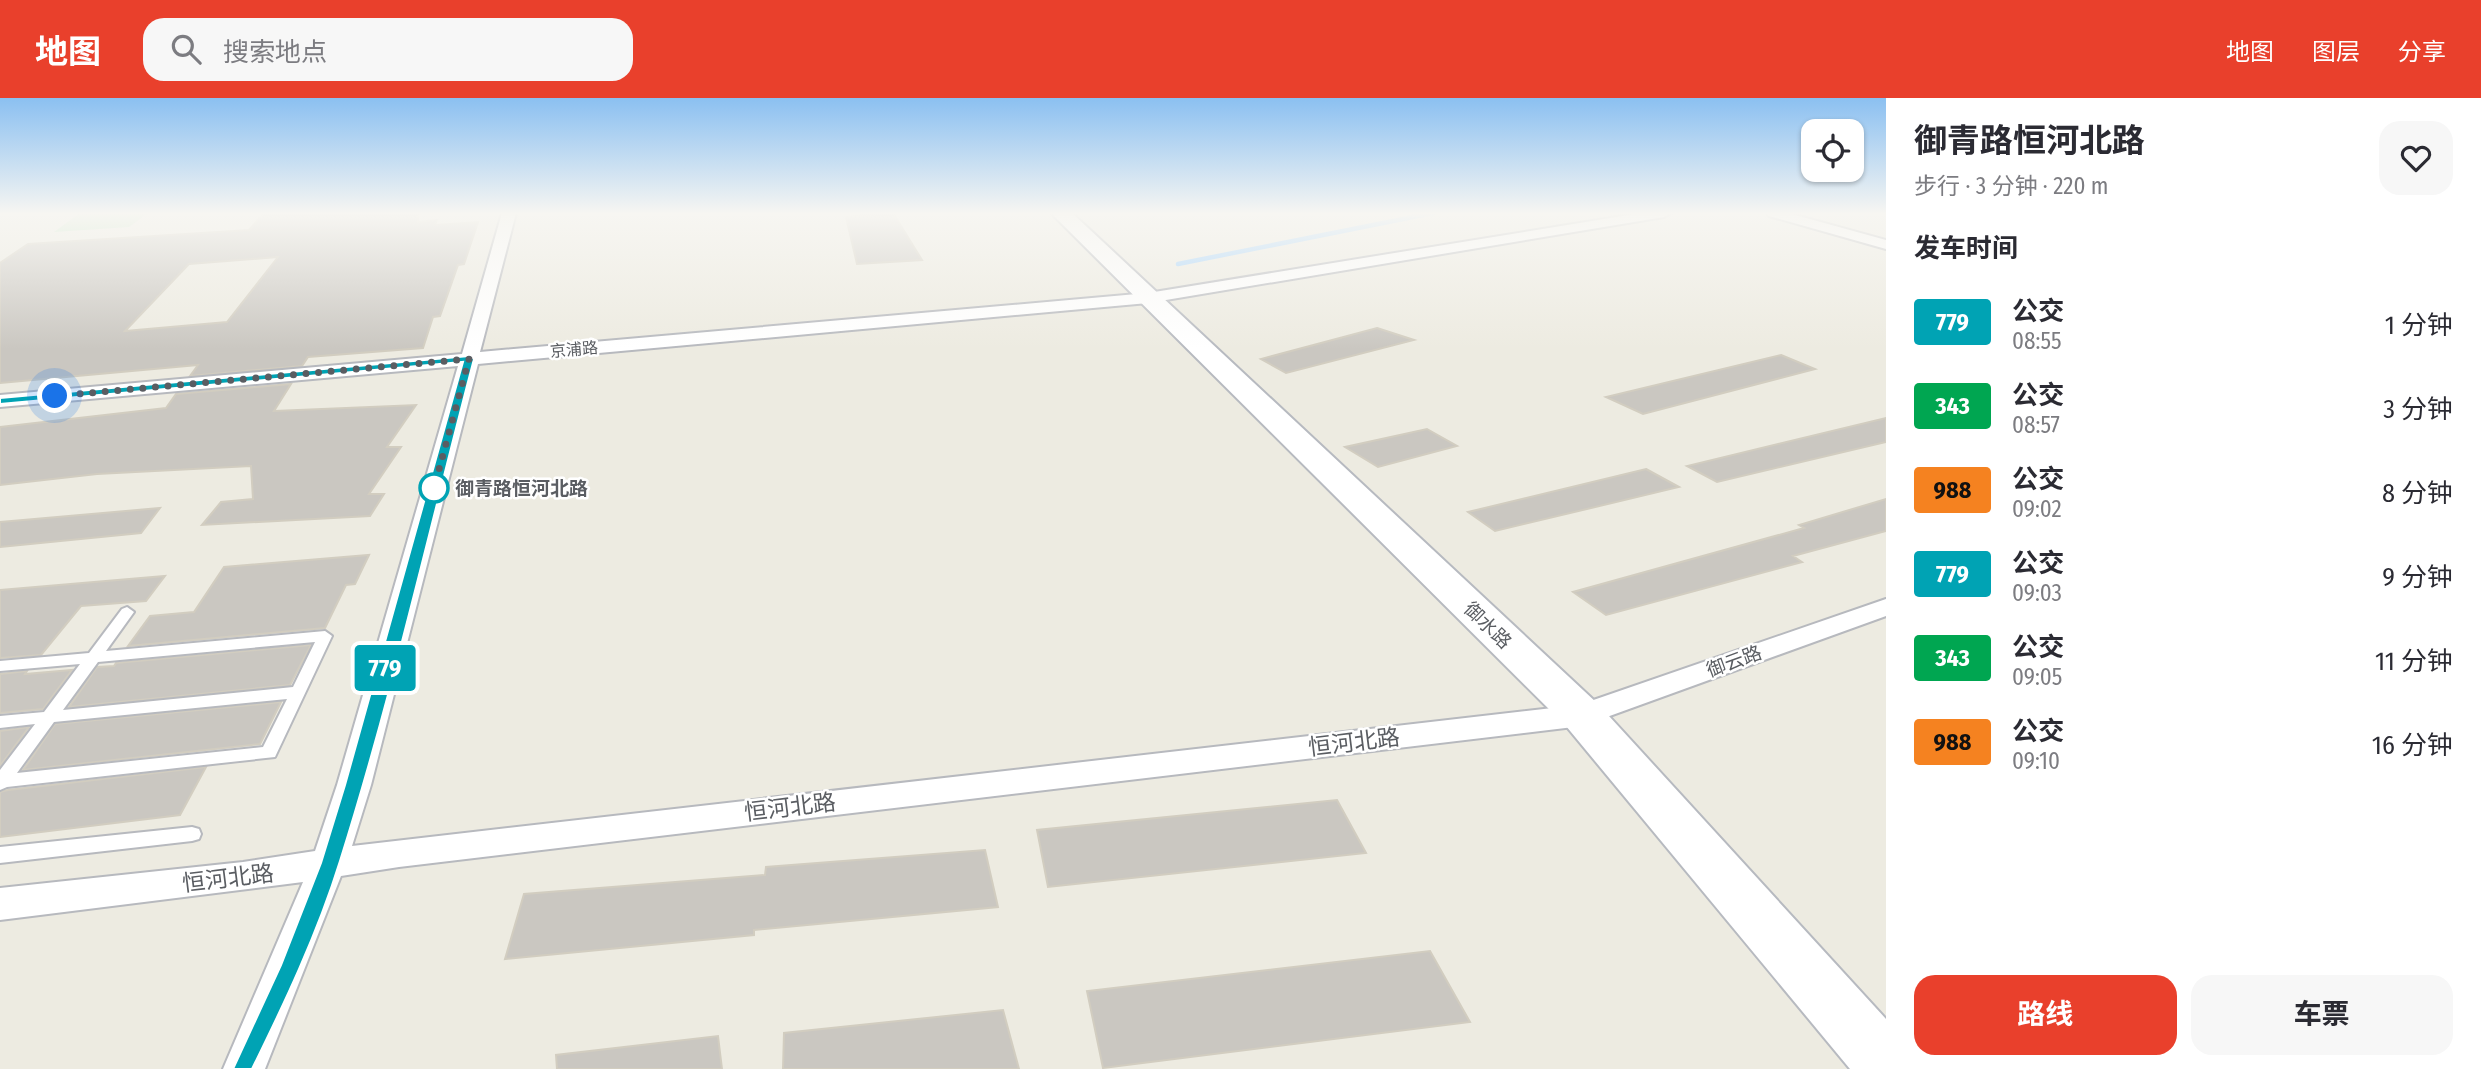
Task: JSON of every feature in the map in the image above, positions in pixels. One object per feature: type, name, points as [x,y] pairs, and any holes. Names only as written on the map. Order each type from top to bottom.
[{"type":"street","points":[[244,1069],[291,965],[330,863],[354,785],[497,258]]},
{"type":"street","name":"御水路","points":[[1107,258],[1582,715],[1886,1065]]},
{"type":"street","name":"京浦路","points":[[0,401],[1148,298],[1389,258]]},
{"type":"street","name":"御云路","points":[[1582,715],[1886,607]]},
{"type":"street","name":"恒河北路","points":[[0,904],[243,877],[398,853],[1582,715]]},
{"type":"lane","points":[[1,782],[127,612]]},
{"type":"lane","points":[[0,666],[325,635],[269,753],[1,782]]},
{"type":"lane","points":[[0,722],[298,692]]},
{"type":"lane","points":[[0,855],[192,834]]},
{"type":"building","points":[[7,258],[261,258],[189,264],[125,331],[227,322],[277,258],[466,258],[464,264],[458,265],[440,316],[433,317],[423,348],[308,357],[302,366],[190,376],[198,365],[0,383],[0,263]]},
{"type":"building","points":[[856,258],[922,260],[857,264]]},
{"type":"building","points":[[1377,328],[1414,340],[1286,373],[1261,359]]},
{"type":"building","points":[[1781,355],[1815,369],[1643,414],[1606,397]]},
{"type":"building","points":[[291,384],[274,411],[416,405],[387,447],[401,447],[369,494],[384,494],[370,516],[202,525],[221,502],[253,499],[251,466],[97,474],[0,485],[0,427],[166,408],[176,394]]},
{"type":"building","points":[[1886,418],[1886,442],[1717,482],[1687,466]]},
{"type":"building","points":[[1427,429],[1457,446],[1378,467],[1345,447]]},
{"type":"building","points":[[1646,469],[1679,487],[1495,531],[1468,512]]},
{"type":"building","points":[[1886,499],[1886,531],[1793,556],[1802,562],[1606,615],[1573,592],[1804,528],[1799,525]]},
{"type":"building","points":[[160,508],[141,533],[0,547],[0,522]]},
{"type":"building","points":[[369,555],[355,584],[346,585],[325,628],[128,646],[150,616],[194,612],[224,567]]},
{"type":"building","points":[[165,576],[146,601],[81,606],[41,655],[0,658],[0,590]]},
{"type":"building","points":[[311,645],[290,685],[69,707],[97,667]]},
{"type":"building","points":[[72,670],[43,709],[0,713],[0,674]]},
{"type":"building","points":[[281,702],[260,744],[23,770],[55,724]]},
{"type":"building","points":[[29,727],[0,766],[0,731]]},
{"type":"building","points":[[206,767],[180,815],[0,837],[0,792]]},
{"type":"building","points":[[1337,800],[1366,853],[1048,887],[1037,830]]},
{"type":"building","points":[[985,850],[998,907],[754,930],[754,935],[505,959],[524,894],[765,875],[766,867]]},
{"type":"building","points":[[1430,951],[1470,1022],[1103,1068],[1087,991]]},
{"type":"building","points":[[1003,1010],[1019,1069],[783,1069],[784,1033]]},
{"type":"building","points":[[718,1036],[722,1069],[557,1069],[556,1055]]},
{"type":"waterway","points":[[1178,264],[1206,258]]},
{"type":"bus line","name":"779","points":[[0,401],[469,359],[354,785],[330,863],[291,965],[244,1069]]},
{"type":"place","name":"御青路恒河北路","points":[[434,488]]},
{"type":"route","points":[[55,396],[469,359],[434,488]]}]
